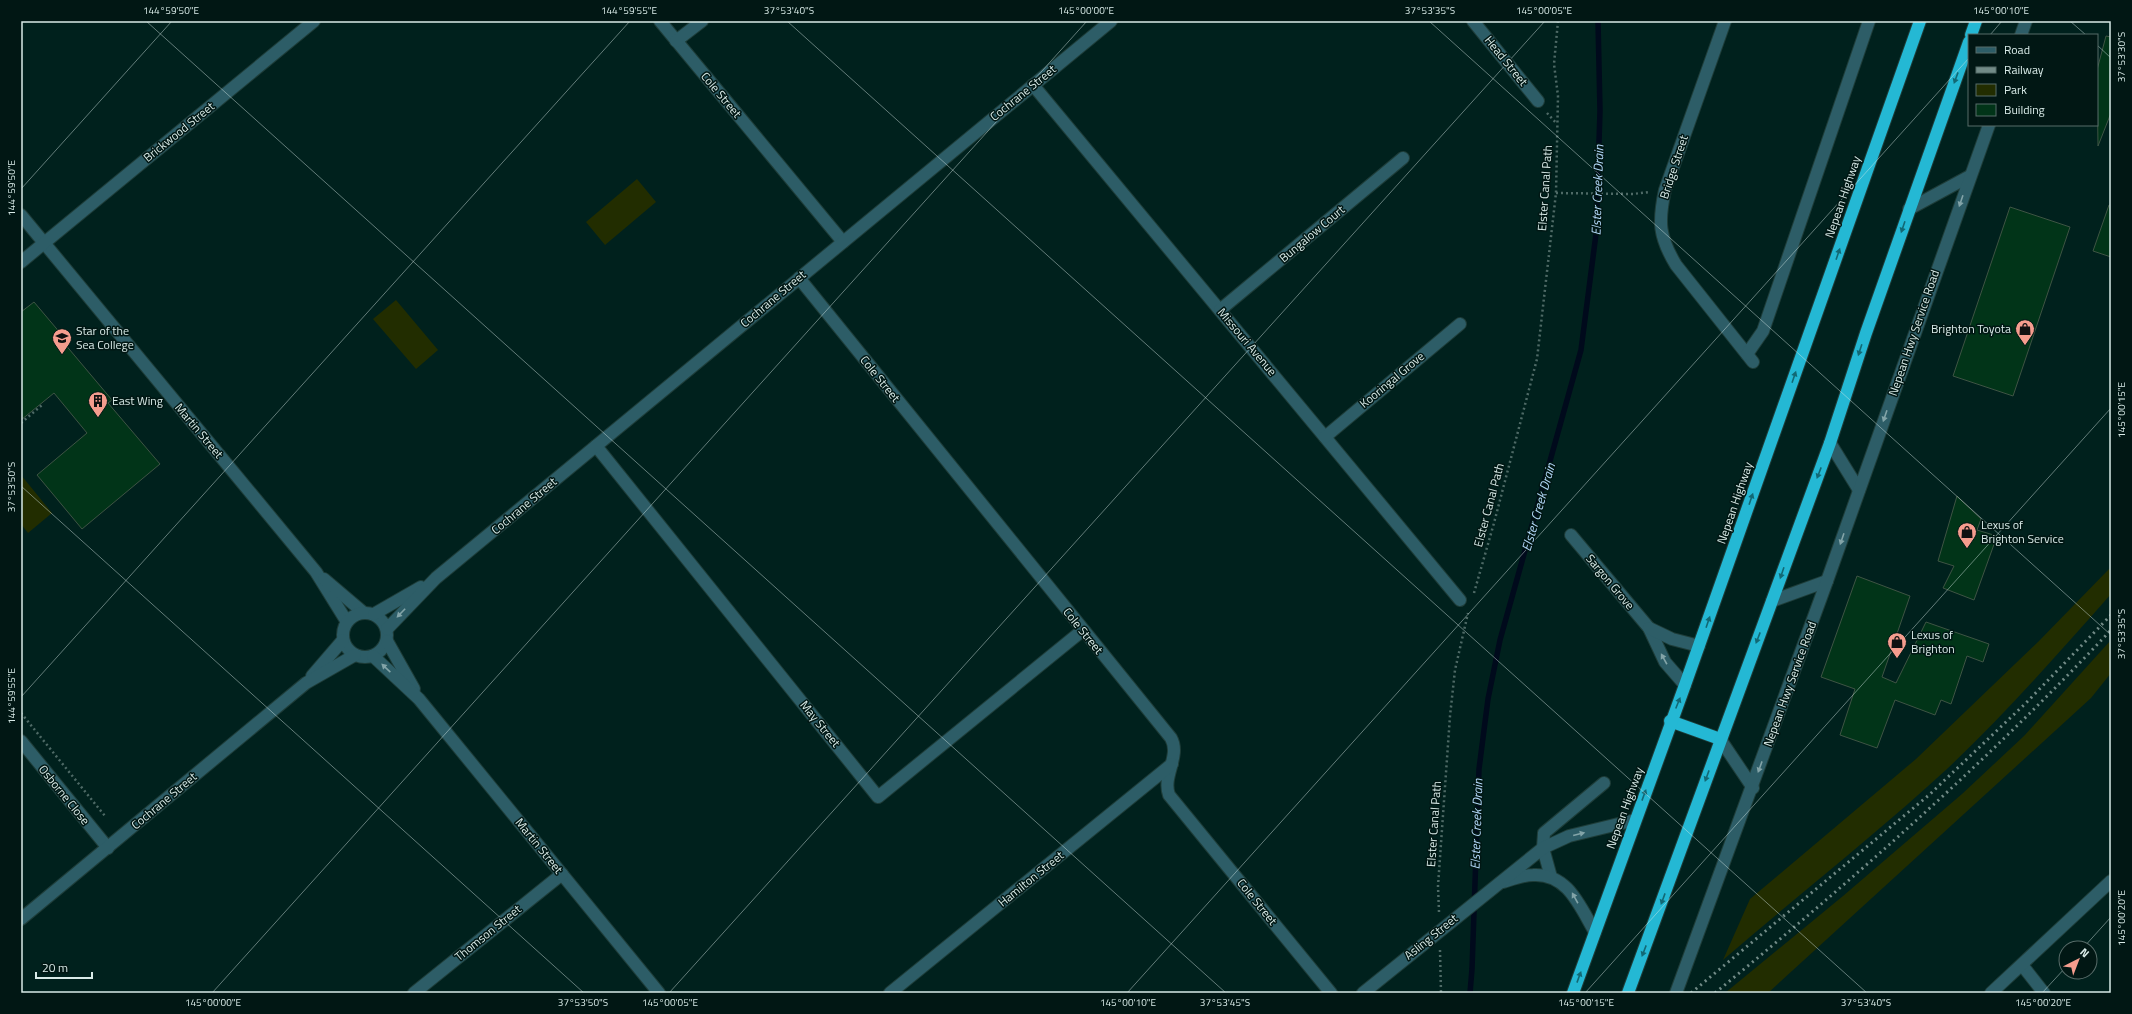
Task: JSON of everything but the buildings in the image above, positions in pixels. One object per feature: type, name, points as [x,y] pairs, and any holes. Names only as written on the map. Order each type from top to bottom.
[{"type":"highway","name":"Nepean Highway","points":[[1573,993],[1670,722],[1699,646],[1920,21]]},
{"type":"highway","points":[[1628,993],[1720,739],[1830,443],[1909,209],[1968,44]]},
{"type":"highway","points":[[1670,722],[1720,739]]},
{"type":"street","name":"Brickwood Street","points":[[21,262],[314,21]]},
{"type":"street","name":"Cole Street","points":[[660,21],[843,242]]},
{"type":"street","points":[[676,41],[702,21]]},
{"type":"street","name":"Cochrane Street","points":[[387,628],[436,578],[1111,21]]},
{"type":"street","name":"Head Street","points":[[1473,21],[1538,101]]},
{"type":"street","name":"Bridge Street","points":[[1725,21],[1665,190],[1661,210],[1660,226],[1665,245],[1676,265],[1750,358],[1762,333],[1869,21]]},
{"type":"street","points":[[2021,34],[2026,21]]},
{"type":"street","name":"Missouri Avenue","points":[[1033,85],[1465,603]]},
{"type":"street","name":"Nepean Hwy Service Road","points":[[1676,993],[1753,788],[1989,126]]},
{"type":"street","name":"Bungalow Court","points":[[1220,310],[1403,158]]},
{"type":"street","points":[[1909,209],[1970,176]]},
{"type":"street","name":"Martin Street","points":[[21,215],[316,572],[347,622]]},
{"type":"street","name":"Cole Street","points":[[799,278],[1082,630],[1171,738],[1174,749],[1167,783],[1169,795],[1331,993]]},
{"type":"street","name":"Kooringal Grove","points":[[1325,437],[1460,324]]},
{"type":"street","points":[[1830,443],[1859,490]]},
{"type":"street","name":"May Street","points":[[596,446],[878,797],[1082,630]]},
{"type":"street","name":"Sargon Grove","points":[[1571,535],[1649,628],[1665,662],[1685,685]]},
{"type":"street","name":"Martin Street","points":[[316,572],[369,613]]},
{"type":"street","name":"Cochrane Street","points":[[369,613],[436,578]]},
{"type":"street","points":[[1772,602],[1827,581]]},
{"type":"street","points":[[369,613],[384,623],[387,628],[387,641],[384,648],[373,656],[367,657],[355,655],[350,651],[343,640],[343,634],[347,622],[357,614],[369,613]]},
{"type":"street","name":"Sargon Grove","points":[[1649,628],[1672,639],[1699,646]]},
{"type":"street","name":"Cochrane Street","points":[[21,919],[306,683],[343,640]]},
{"type":"street","name":"Martin Street","points":[[387,641],[419,698]]},
{"type":"street","name":"Cochrane Street","points":[[306,683],[355,655]]},
{"type":"street","name":"Martin Street","points":[[373,656],[419,698],[659,993]]},
{"type":"street","points":[[1720,739],[1753,788]]},
{"type":"street","name":"Osborne Close","points":[[21,741],[108,848]]},
{"type":"street","name":"Hamilton Street","points":[[890,993],[1172,764]]},
{"type":"street","points":[[1551,877],[1543,848],[1543,839],[1547,830],[1604,782]]},
{"type":"street","name":"Asling Street","points":[[1362,993],[1543,848],[1569,836],[1635,820]]},
{"type":"street","name":"Thomson Street","points":[[414,993],[562,874]]},
{"type":"street","name":"Asling Street","points":[[1500,882],[1534,875],[1551,877],[1563,883],[1572,892],[1595,932]]},
{"type":"street","points":[[1991,993],[2111,881]]},
{"type":"street","points":[[2022,965],[2044,993]]},
{"type":"path","name":"Elster Canal Path","points":[[1472,599],[1494,523],[1537,359],[1556,193],[1558,96],[1554,64],[1558,21]]},
{"type":"path","points":[[1556,193],[1632,194]]},
{"type":"path","points":[[21,424],[42,405]]},
{"type":"path","name":"Elster Canal Path","points":[[1441,993],[1439,965],[1440,930],[1438,886],[1450,716],[1465,603]]},
{"type":"path","points":[[21,713],[105,816]]},
{"type":"green space","points":[[637,179],[656,202],[605,245],[586,222]]},
{"type":"green space","points":[[396,300],[438,350],[416,369],[373,319]]},
{"type":"green space","points":[[21,475],[52,513],[28,533],[21,524]]},
{"type":"green space","points":[[2111,567],[2111,594],[1990,727],[1920,794],[1723,960],[1750,899],[1916,759],[2039,641]]},
{"type":"green space","points":[[2111,640],[2111,673],[2091,698],[1768,993],[1725,993],[1843,896],[1962,794],[2024,736]]},
{"type":"waterway","name":"Elster Creek Drain","points":[[1470,993],[1479,769],[1488,699],[1500,640],[1581,350],[1596,234],[1600,111],[1598,21]]},
{"type":"railway","points":[[1691,993],[1929,795],[2026,703],[2111,615]]},
{"type":"railway","points":[[1715,993],[1818,907],[1919,818],[2017,726],[2111,630]]},
{"type":"place","name":"Brighton Toyota","points":[[2025,346]]},
{"type":"place","name":"Star of the Sea College","points":[[62,355]]},
{"type":"place","name":"East Wing","points":[[98,418]]},
{"type":"place","name":"Lexus of Brighton Service","points":[[1967,549]]},
{"type":"place","name":"Lexus of Brighton","points":[[1897,659]]}]
